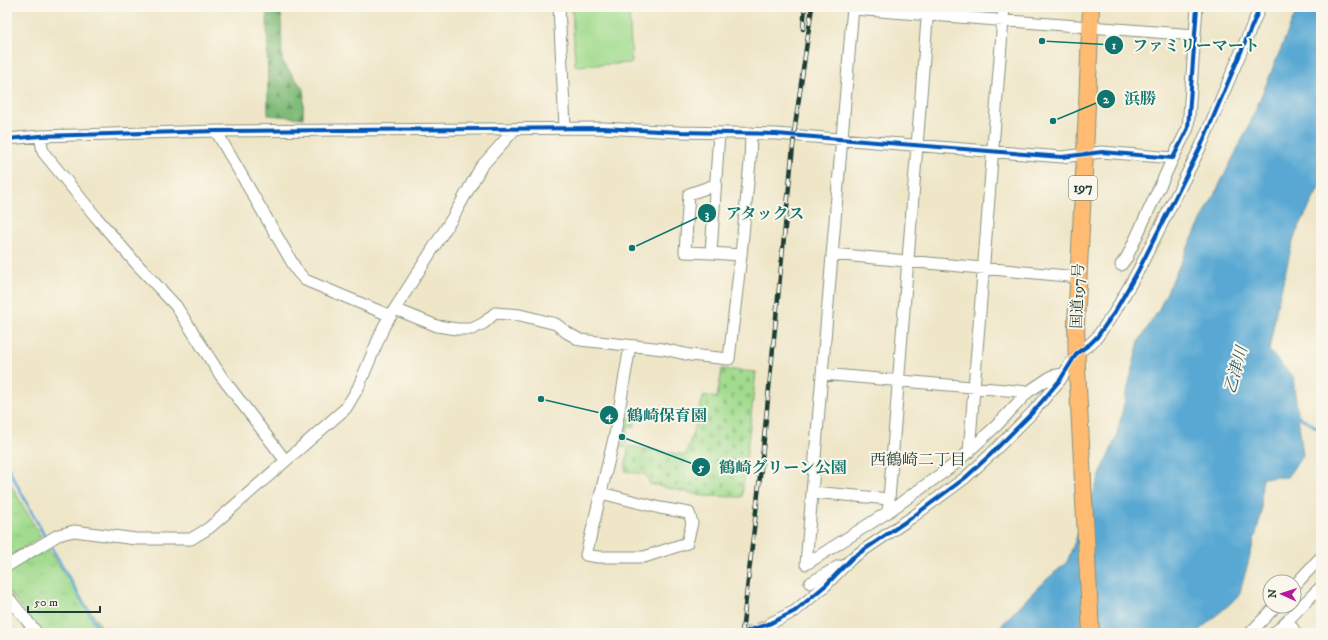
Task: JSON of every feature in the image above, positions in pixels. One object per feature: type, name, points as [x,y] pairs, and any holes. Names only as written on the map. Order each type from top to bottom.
[{"type":"highway","name":"国道197号","points":[[1091,7],[1085,154],[1076,323],[1072,365],[1091,633]]},
{"type":"street","points":[[559,7],[565,127]]},
{"type":"street","points":[[969,452],[1004,7]]},
{"type":"street","points":[[1121,265],[1127,256],[1188,128],[1197,7]]},
{"type":"street","points":[[810,583],[852,558],[911,518],[965,478],[1032,413],[1097,337],[1114,313],[1138,271],[1200,146],[1260,7]]},
{"type":"street","points":[[1072,365],[1028,392],[997,425],[955,464],[888,512],[806,564],[853,8],[927,11],[1003,20],[1195,34]]},
{"type":"street","points":[[888,512],[927,11]]},
{"type":"street","points":[[7,140],[40,136],[216,131],[515,129],[565,127],[751,133],[1062,157],[1102,152],[1173,158]]},
{"type":"street","points":[[7,566],[44,542],[58,535],[74,531],[136,539],[191,539],[209,528],[346,408],[358,388],[384,326],[453,217],[481,167],[515,129]]},
{"type":"street","points":[[216,131],[297,271],[305,280],[393,313],[437,326],[457,329],[472,329],[484,323],[495,313],[520,315],[556,324],[580,340],[663,349],[690,355],[729,359],[742,255],[751,133]]},
{"type":"street","points":[[711,253],[719,133]]},
{"type":"street","points":[[40,136],[43,152],[96,217],[176,306],[221,376],[285,460]]},
{"type":"street","points":[[715,185],[689,194],[685,252],[742,255]]},
{"type":"street","points":[[832,254],[1078,276]]},
{"type":"street","points":[[601,493],[660,508],[689,513],[692,523],[687,543],[644,557],[598,557],[586,555],[615,434],[630,346]]},
{"type":"street","points":[[822,374],[1028,392]]},
{"type":"street","points":[[812,492],[889,499]]},
{"type":"street","points":[[1302,577],[1321,557]]},
{"type":"street","points":[[771,623],[795,611],[811,599],[852,558]]},
{"type":"street","points":[[1274,633],[1288,622],[1308,598],[1321,587]]},
{"type":"street","points":[[7,596],[37,633]]},
{"type":"street","points":[[1250,633],[1268,614]]},
{"type":"street","points":[[1288,622],[1296,633]]},
{"type":"green space","points":[[267,7],[281,7],[282,61],[304,90],[303,118],[268,115]]},
{"type":"green space","points":[[572,7],[629,7],[632,63],[575,66]]},
{"type":"green space","points":[[722,369],[756,372],[742,497],[703,496],[650,484],[646,475],[625,471],[628,446],[686,455],[704,395],[717,398]]},
{"type":"green space","points":[[622,417],[635,419],[634,427],[628,427],[625,448],[617,446]]},
{"type":"green space","points":[[7,478],[41,537],[7,558]]},
{"type":"green space","points":[[47,548],[106,633],[41,633],[7,589],[7,571]]},
{"type":"water","name":"乙津川","points":[[1298,7],[1321,7],[1321,184],[1294,237],[1277,306],[1269,351],[1293,377],[1303,455],[1287,477],[1262,478],[1261,515],[1239,596],[1196,633],[994,633],[1038,587],[1067,562],[1116,438],[1139,341],[1158,311],[1189,245],[1249,126]]},
{"type":"waterway","points":[[1295,416],[1298,416],[1321,430]]},
{"type":"waterway","points":[[7,466],[44,535],[101,633]]},
{"type":"tunnel","points":[[742,633],[771,623]]},
{"type":"railway","points":[[803,29],[805,7]]},
{"type":"railway","points":[[742,633],[762,459],[795,126],[812,7]]},
{"type":"cycle path","points":[[7,139],[40,136],[216,131],[602,128],[679,132],[776,134],[1062,157],[1102,152],[1173,158],[1188,128],[1197,7]]},
{"type":"cycle path","points":[[742,633],[771,623],[795,611],[826,585],[852,558],[911,518],[965,478],[1032,413],[1060,380],[1077,353],[1097,337],[1114,313],[1138,271],[1201,146],[1260,7]]},
{"type":"place","name":"ファミリーマート","points":[[1042,41]]},
{"type":"place","name":"浜勝","points":[[1053,121]]},
{"type":"place","name":"アタックス","points":[[632,248]]},
{"type":"place","name":"鶴崎保育園","points":[[541,399]]},
{"type":"place","name":"鶴崎グリーン公園","points":[[622,437]]},
{"type":"district","name":"西鶴崎二丁目","points":[[918,460]]}]
